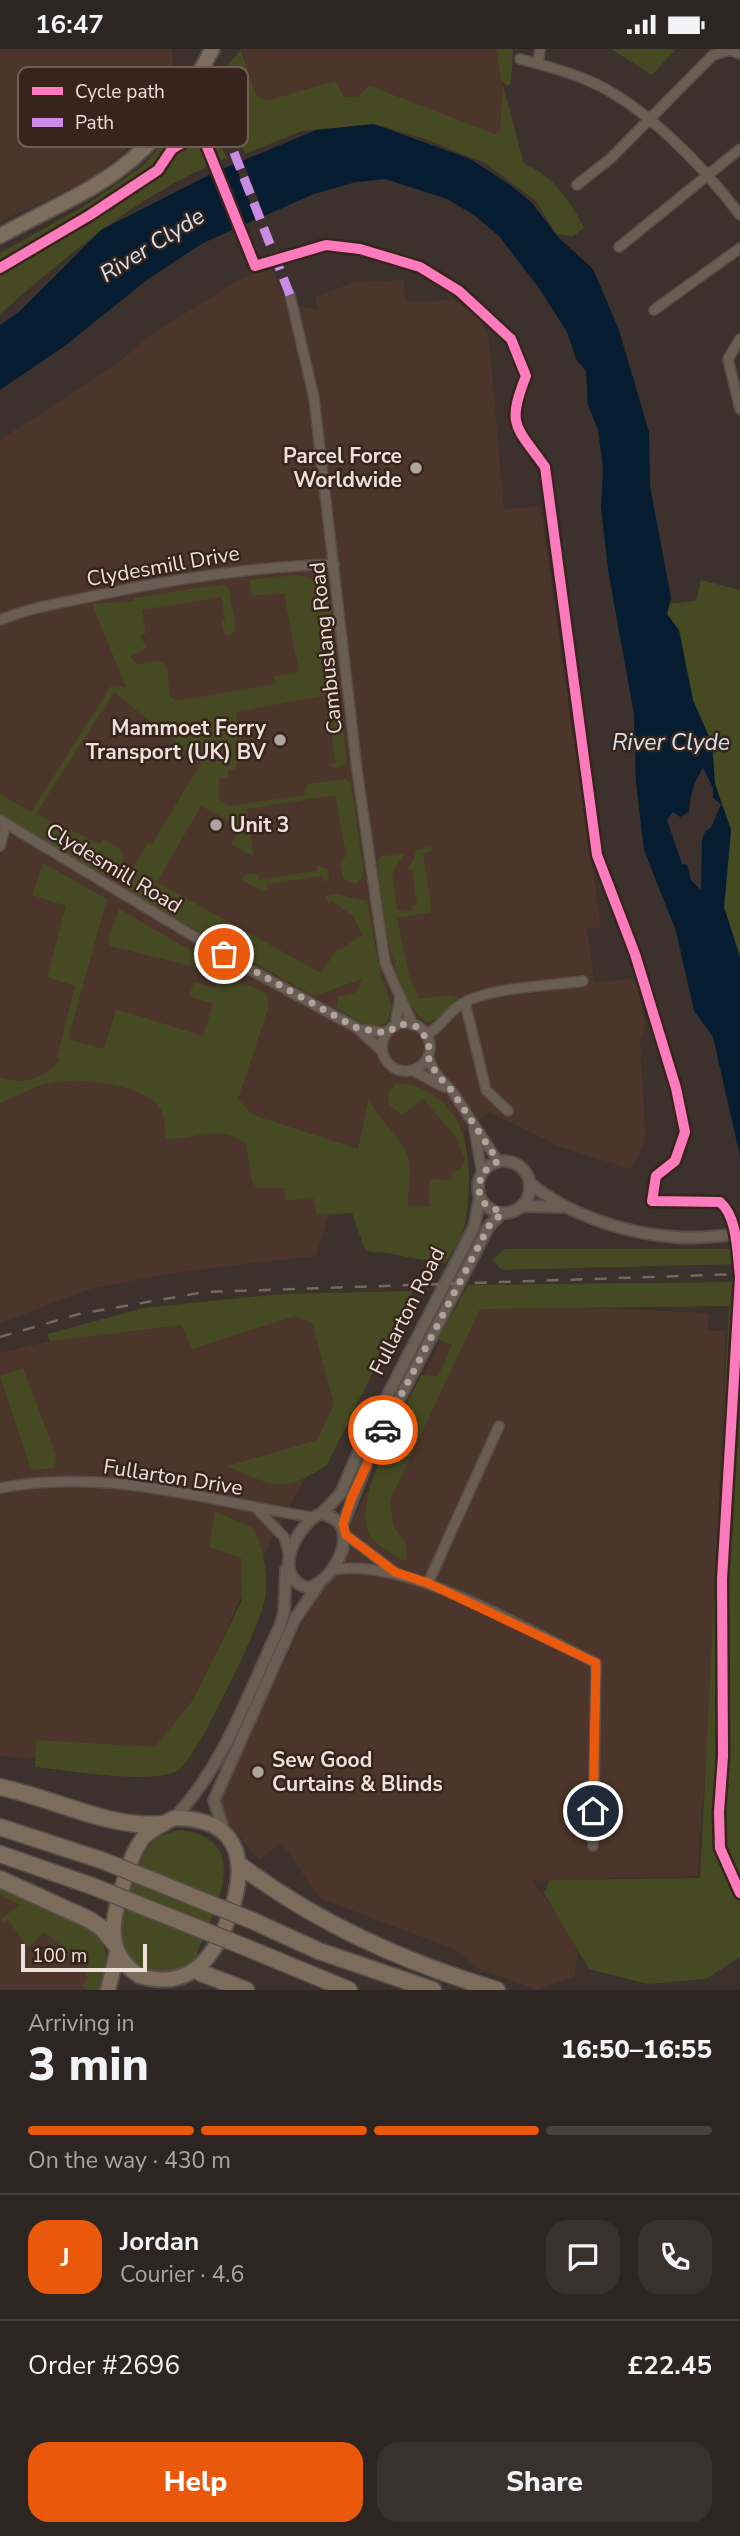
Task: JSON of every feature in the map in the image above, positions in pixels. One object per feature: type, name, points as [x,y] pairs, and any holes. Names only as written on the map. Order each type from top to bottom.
[{"type":"highway","points":[[0,1787],[122,1824],[168,1821]]},
{"type":"highway","points":[[0,1827],[101,1860],[251,1920],[319,1951],[433,1990]]},
{"type":"highway","points":[[0,1854],[93,1886],[349,1990]]},
{"type":"highway","points":[[241,1866],[307,1909],[394,1955],[446,1975],[497,1990]]},
{"type":"highway","points":[[0,1879],[90,1920],[103,1930],[115,1948]]},
{"type":"highway","points":[[201,1973],[246,1990]]},
{"type":"main road","points":[[202,67],[212,49]]},
{"type":"main road","points":[[0,236],[91,188],[143,147]]},
{"type":"main road","points":[[108,1990],[115,1948],[111,1921],[132,1857],[141,1841],[168,1821],[207,1823],[225,1834],[241,1866],[236,1899],[215,1952],[201,1973],[174,1987],[145,1979],[127,1966],[115,1948]]},
{"type":"street","points":[[538,64],[540,49]]},
{"type":"street","points":[[577,185],[611,158],[713,55],[730,50],[740,54]]},
{"type":"street","points":[[520,59],[589,80],[618,96],[649,120],[708,175],[740,215]]},
{"type":"street","points":[[619,247],[740,149]]},
{"type":"street","points":[[654,310],[740,248]]},
{"type":"street","name":"Cambuslang Road","points":[[290,295],[314,398],[357,770],[385,963],[413,1025]]},
{"type":"street","points":[[740,339],[728,359],[740,409]]},
{"type":"street","name":"Clydesmill Drive","points":[[0,620],[48,605],[177,578],[258,567],[334,564]]},
{"type":"street","points":[[0,846],[3,822]]},
{"type":"street","name":"Clydesmill Road","points":[[3,822],[245,967],[357,1028],[382,1051]]},
{"type":"street","points":[[426,1035],[439,1027],[450,1011],[477,997],[583,981]]},
{"type":"street","points":[[395,1026],[400,997]]},
{"type":"street","points":[[465,1002],[486,1090],[508,1111]]},
{"type":"street","points":[[412,1070],[428,1057],[430,1050],[426,1035],[413,1025],[395,1026],[386,1033],[382,1051],[392,1067],[412,1070],[452,1091]]},
{"type":"street","name":"Clydesmill Road","points":[[357,1028],[386,1033]]},
{"type":"street","points":[[428,1057],[436,1073],[452,1091],[498,1161]]},
{"type":"street","points":[[473,1123],[482,1173],[478,1189],[480,1197],[489,1208],[502,1213],[521,1206],[567,1207]]},
{"type":"street","points":[[482,1173],[498,1161],[514,1163],[544,1196],[567,1207],[652,1234],[675,1237],[740,1234]]},
{"type":"street","points":[[521,1206],[530,1192],[530,1183]]},
{"type":"street","name":"Fullarton Road","points":[[286,1569],[289,1555],[316,1515],[341,1493],[357,1455],[474,1227],[480,1197]]},
{"type":"street","name":"Fullarton Road","points":[[332,1570],[370,1455],[489,1226],[502,1213]]},
{"type":"street","points":[[428,1583],[499,1426]]},
{"type":"street","name":"Fullarton Drive","points":[[0,1488],[72,1481],[105,1483],[163,1489],[257,1509],[316,1515]]},
{"type":"street","points":[[257,1509],[284,1538],[289,1555]]},
{"type":"street","points":[[316,1515],[334,1516],[345,1529],[395,1572]]},
{"type":"street","points":[[225,1834],[214,1800],[295,1619],[332,1570],[353,1566],[395,1572],[428,1583],[596,1663],[593,1846]]},
{"type":"street","points":[[286,1569],[290,1578],[299,1585],[308,1588],[319,1584]]},
{"type":"street","points":[[168,1821],[197,1793],[213,1769],[280,1626],[284,1612],[286,1569]]},
{"type":"shaded area","points":[[0,49],[172,49],[172,67],[18,67],[18,147],[129,147],[96,176],[0,222]]},
{"type":"shaded area","points":[[242,49],[505,49],[500,131],[495,134],[357,97],[282,97],[266,101],[256,94]]},
{"type":"shaded area","points":[[271,266],[287,304],[318,310],[315,297],[355,282],[403,280],[407,302],[454,300],[480,318],[489,339],[504,509],[540,506],[601,927],[587,929],[595,983],[636,978],[646,1030],[640,1040],[646,1140],[631,1169],[560,1147],[489,1112],[464,1132],[469,1174],[433,1214],[330,1212],[316,1256],[186,1271],[93,1288],[0,1323],[0,440],[116,364],[156,331],[241,279]]},
{"type":"shaded area","points":[[304,1301],[342,1408],[237,1606],[177,1742],[143,1766],[0,1756],[0,1353],[136,1320]]},
{"type":"shaded area","points":[[459,1302],[709,1313],[707,1331],[726,1331],[710,1710],[697,1876],[532,1881],[579,1943],[574,1976],[537,1990],[478,1968],[456,1950],[319,1898],[282,1843],[259,1860],[219,1811],[222,1790]]},
{"type":"shaded area","points":[[0,1895],[62,1927],[97,1968],[95,1990],[0,1990]]},
{"type":"green space","points":[[496,49],[513,49],[511,84],[507,86],[501,79]]},
{"type":"green space","points":[[611,49],[676,49],[652,75]]},
{"type":"green space","points":[[241,50],[247,67],[227,65]]},
{"type":"green space","points":[[248,71],[256,94],[266,101],[335,81],[344,97],[357,97],[370,86],[495,134],[500,130],[503,85],[524,164],[543,175],[560,190],[584,228],[573,236],[556,234],[536,201],[485,163],[422,138],[374,124],[302,131],[245,154],[242,147],[248,147]]},
{"type":"green space","points":[[159,147],[222,147],[227,158],[195,172],[136,206],[79,247],[0,314],[0,253],[88,204],[144,165]]},
{"type":"green space","points":[[297,575],[315,582],[329,596],[347,763],[336,769],[329,765],[336,763],[326,695],[236,712],[243,761],[236,763],[236,769],[228,770],[228,778],[219,779],[219,799],[230,806],[304,795],[307,784],[345,779],[351,783],[364,876],[356,884],[344,879],[340,864],[348,853],[344,845],[335,795],[247,809],[254,857],[231,844],[240,827],[201,806],[157,882],[321,973],[338,948],[341,949],[362,935],[353,916],[332,901],[329,903],[325,896],[336,894],[367,901],[381,977],[392,1006],[387,1022],[381,1025],[361,1022],[336,1008],[338,997],[357,992],[362,979],[314,996],[126,890],[126,878],[148,843],[152,844],[201,763],[114,692],[36,814],[100,844],[104,839],[121,850],[124,860],[116,874],[104,876],[0,814],[0,794],[31,812],[111,686],[126,687],[92,604],[134,601],[133,598],[224,584],[229,590],[236,630],[229,635],[224,634],[221,621],[225,620],[221,597],[142,610],[146,633],[140,636],[147,648],[130,657],[138,665],[157,661],[166,666],[169,696],[176,701],[276,684],[274,676],[299,672],[284,593],[252,596],[249,580]]},
{"type":"green space","points":[[701,580],[740,590],[740,957],[724,907],[731,830],[715,784],[712,744],[693,700],[679,631],[667,614],[669,604],[696,601]]},
{"type":"green space","points":[[431,845],[432,851],[423,854],[432,912],[397,918],[410,980],[420,999],[446,995],[458,997],[437,1019],[428,1022],[416,1012],[397,974],[385,923],[378,861],[381,856],[404,854],[392,873],[397,910],[412,911],[411,906],[417,904],[412,870],[406,870],[414,860],[416,850]]},
{"type":"green space","points":[[43,863],[107,899],[68,1039],[104,1049],[116,1009],[203,1036],[213,1004],[189,996],[194,982],[216,988],[217,978],[203,969],[110,946],[108,938],[119,909],[206,959],[231,978],[266,993],[269,1006],[238,1099],[253,1115],[358,1149],[369,1098],[408,1156],[408,1206],[429,1207],[430,1179],[451,1180],[452,1173],[462,1167],[465,1159],[455,1136],[423,1099],[402,1115],[389,1105],[388,1094],[396,1084],[410,1085],[432,1094],[446,1105],[463,1135],[469,1189],[464,1229],[445,1263],[365,1250],[352,1213],[317,1215],[313,1198],[286,1201],[284,1188],[257,1188],[252,1182],[246,1144],[236,1138],[217,1133],[165,1139],[165,1123],[159,1107],[138,1092],[89,1081],[58,1082],[34,1088],[0,1103],[0,1077],[25,1081],[46,1072],[60,1061],[57,1058],[75,986],[47,977],[66,906],[32,895]]},
{"type":"green space","points":[[317,865],[328,869],[329,880],[324,882],[322,876],[267,884],[267,890],[261,891],[241,879],[246,874],[258,874],[259,880],[317,871]]},
{"type":"green space","points":[[505,1249],[740,1249],[740,1264],[502,1270],[492,1260]]},
{"type":"green space","points":[[740,1282],[740,1957],[706,1979],[648,1984],[589,1969],[544,1893],[550,1880],[700,1878],[729,1306],[480,1309],[390,1500],[393,1526],[405,1542],[408,1559],[403,1561],[369,1534],[366,1518],[368,1498],[382,1454],[421,1375],[438,1376],[452,1345],[438,1339],[468,1285]]},
{"type":"green space","points":[[413,1291],[327,1465],[299,1481],[288,1484],[256,1479],[227,1466],[317,1440],[334,1404],[312,1323],[295,1316],[192,1349],[182,1325],[50,1341],[47,1334],[144,1308],[281,1294]]},
{"type":"green space","points":[[23,1368],[56,1455],[55,1468],[31,1470],[0,1376]]},
{"type":"green space","points":[[215,1511],[255,1529],[265,1567],[265,1597],[258,1621],[238,1667],[211,1721],[186,1762],[177,1771],[147,1777],[35,1767],[36,1740],[155,1747],[193,1700],[242,1600],[241,1558],[209,1547]]},
{"type":"green space","points":[[180,1830],[203,1836],[217,1847],[223,1862],[223,1879],[219,1898],[197,1953],[201,1958],[178,1970],[153,1971],[131,1960],[124,1950],[120,1936],[122,1914],[130,1885],[149,1847],[161,1836]]},
{"type":"green space","points":[[0,1886],[58,1911],[87,1928],[98,1938],[104,1947],[106,1958],[100,1990],[88,1990],[81,1986],[88,1978],[85,1974],[89,1969],[44,1932],[28,1948],[8,1920],[3,1922],[1,1919],[20,1905],[0,1895]]},
{"type":"water","name":"River Clyde","points":[[374,124],[470,159],[509,184],[531,202],[559,238],[593,269],[619,330],[649,432],[650,486],[671,598],[667,614],[679,630],[693,700],[712,744],[715,784],[731,830],[724,907],[740,957],[740,1156],[713,1037],[694,1011],[676,931],[644,850],[636,783],[634,714],[608,570],[601,507],[603,468],[598,430],[588,405],[586,371],[576,359],[567,332],[539,288],[499,236],[474,215],[447,199],[385,179],[356,182],[314,194],[203,243],[148,279],[66,345],[0,390],[0,325],[19,312],[101,230],[213,173],[316,130]],"holes":[[[703,768],[713,788],[713,798],[721,804],[711,828],[705,832],[702,840],[701,890],[691,880],[687,865],[682,864],[667,820],[673,812],[680,817],[689,812],[693,789]]]},
{"type":"pier","points":[[241,157],[266,219],[258,222],[233,160]]},
{"type":"pier","points":[[218,167],[243,228],[238,230],[213,169]]},
{"type":"railway","points":[[0,1337],[79,1314],[205,1292],[740,1274]]},
{"type":"marked path","points":[[232,147],[290,295]]},
{"type":"cycle path","points":[[0,268],[90,215],[158,170],[175,147]]},
{"type":"cycle path","points":[[207,147],[255,266],[326,245],[360,249],[420,267],[459,291],[511,339],[526,376],[516,406],[517,425],[545,467],[597,855],[635,954],[676,1088],[685,1132],[675,1161],[656,1176],[652,1201],[720,1202],[730,1217],[736,1237],[740,1277],[722,1579],[723,1756],[719,1812],[720,1848],[740,1893]]},
{"type":"way so far","points":[[224,954],[357,1028],[386,1033],[401,1024],[418,1027],[429,1042],[428,1057],[436,1073],[452,1091],[498,1161],[482,1173],[478,1189],[484,1203],[502,1213],[489,1226],[383,1430]]},
{"type":"place","name":"Parcel Force Worldwide","points":[[416,468]]},
{"type":"place","name":"Mammoet Ferry Transport (UK) BV","points":[[280,740]]},
{"type":"place","name":"Unit 3","points":[[216,825]]},
{"type":"place","name":"Sew Good Curtains & Blinds","points":[[258,1772]]},
{"type":"route","points":[[383,1430],[351,1499],[343,1524],[346,1535],[395,1572],[428,1583],[596,1663],[593,1811]]}]
